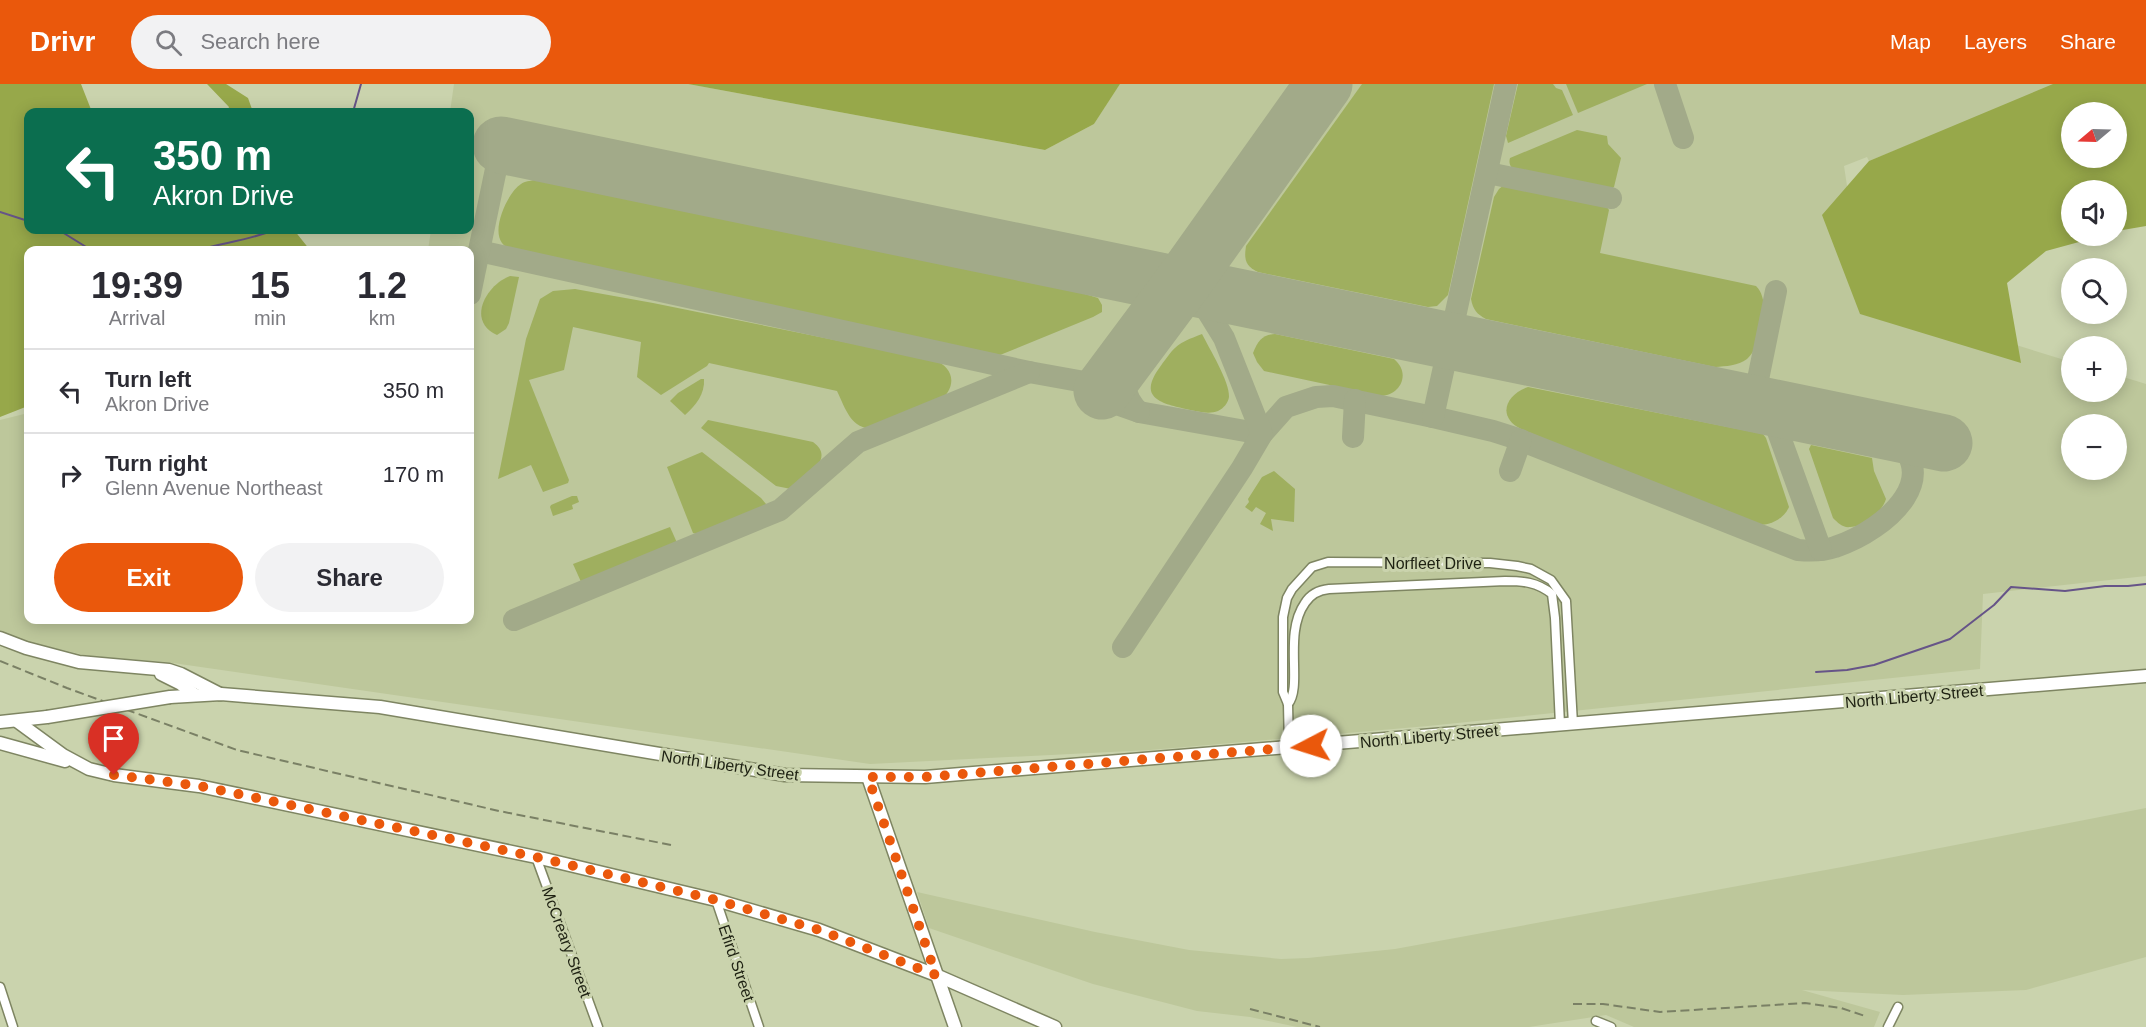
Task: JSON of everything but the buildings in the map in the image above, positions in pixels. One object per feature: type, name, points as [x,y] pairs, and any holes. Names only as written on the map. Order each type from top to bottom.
[{"type":"main road","points":[[0,638],[26,648],[79,662],[181,674],[221,694]]},
{"type":"main road","points":[[149,669],[181,684],[195,695]]},
{"type":"main road","name":"North Liberty Street","points":[[0,722],[18,722],[170,697],[221,694],[380,707],[785,775],[925,777],[2146,676]]},
{"type":"main road","points":[[18,722],[63,756],[89,769]]},
{"type":"main road","points":[[0,742],[114,775],[200,786],[536,857],[716,900],[819,930],[936,975],[1055,1027]]},
{"type":"main road","points":[[868,777],[955,1027]]},
{"type":"street","name":"Norfleet Drive","points":[[1289,748],[1288,704],[1283,692],[1283,617],[1287,598],[1312,567],[1319,563],[1480,563],[1531,569],[1551,580],[1564,597],[1566,605],[1570,675],[1566,725]]},
{"type":"street","name":"Norfleet Drive","points":[[1288,704],[1293,698],[1294,629],[1298,612],[1308,598],[1322,590],[1527,581],[1552,594],[1555,606]]},
{"type":"street","points":[[1566,605],[1555,606],[1558,676],[1566,725]]},
{"type":"street","points":[[1558,676],[1570,675]]},
{"type":"street","name":"McCreary Street","points":[[536,857],[598,1027]]},
{"type":"street","name":"Efird Street","points":[[716,900],[759,1027]]},
{"type":"street","points":[[0,987],[13,1027]]},
{"type":"street","points":[[1888,1027],[1898,1007]]},
{"type":"street","points":[[1596,1021],[1611,1027]]},
{"type":"shaded area","points":[[454,84],[688,84],[1045,150],[1094,124],[1120,84],[2059,84],[1869,161],[1867,157],[1844,166],[1864,298],[2061,359],[2061,402],[2127,402],[2127,378],[2146,384],[2146,576],[1983,594],[1980,669],[1428,726],[1150,750],[870,764],[166,662],[89,656],[0,634],[0,420],[24,414],[24,624],[474,624],[474,246],[429,246],[430,234],[474,234],[474,108],[451,108]]},
{"type":"shaded area","points":[[2146,808],[2146,957],[2026,990],[1903,995],[1802,990],[1880,1012],[1874,1027],[1634,1027],[1606,1015],[1529,1027],[1297,1027],[1250,1017],[1197,1011],[1093,984],[929,928],[917,892],[1095,932],[1189,950],[1281,959],[1308,958],[1395,949],[1842,867]]},
{"type":"green space","points":[[0,84],[81,84],[90,108],[24,108],[24,234],[297,234],[307,246],[24,246],[24,408],[0,417]]},
{"type":"green space","points":[[207,84],[226,84],[248,98],[252,108],[229,107]]},
{"type":"green space","points":[[688,84],[1120,84],[1094,124],[1045,150]]},
{"type":"green space","points":[[1362,84],[1494,84],[1448,295],[1437,306],[1428,307],[1258,272],[1246,262],[1246,246]]},
{"type":"green space","points":[[1518,84],[1553,84],[1562,90],[1573,115],[1508,143],[1506,136]]},
{"type":"green space","points":[[1566,84],[1647,84],[1578,113]]},
{"type":"green space","points":[[2053,84],[2146,84],[2146,226],[2127,229],[2127,180],[2061,180],[2061,246],[2064,246],[2046,251],[2007,283],[2021,363],[1860,314],[1822,215],[1869,161]]},
{"type":"green space","points":[[1577,130],[1607,136],[1608,144],[1621,158],[1614,187],[1608,191],[1518,172],[1511,166],[1510,158]]},
{"type":"green space","points":[[534,180],[1075,291],[1098,298],[1102,305],[1102,312],[1000,355],[522,254],[502,243],[498,229],[506,202],[516,188],[524,182]]},
{"type":"green space","points":[[1504,185],[1605,204],[1609,210],[1600,253],[1756,286],[1761,293],[1764,312],[1761,334],[1752,353],[1740,363],[1715,367],[1483,317],[1474,309],[1471,299],[1494,197]]},
{"type":"green space","points":[[510,276],[519,277],[509,323],[506,329],[497,335],[488,329],[481,313],[487,295],[493,287]]},
{"type":"green space","points":[[575,289],[933,360],[941,363],[950,373],[951,385],[938,402],[874,429],[866,428],[850,417],[837,391],[709,363],[661,395],[637,377],[641,342],[573,327],[564,370],[529,380],[569,480],[568,483],[543,492],[531,465],[498,479],[526,339],[540,299],[553,291]]},
{"type":"green space","points":[[1202,334],[1223,374],[1229,397],[1220,410],[1206,413],[1167,404],[1151,392],[1154,377],[1173,350]]},
{"type":"green space","points":[[1275,334],[1394,359],[1403,377],[1394,392],[1381,396],[1264,371],[1253,353],[1261,339]]},
{"type":"green space","points":[[704,379],[704,384],[701,394],[685,415],[670,401],[678,393]]},
{"type":"green space","points":[[1528,387],[1763,434],[1789,507],[1783,516],[1774,522],[1763,525],[1752,524],[1521,429],[1509,418],[1507,406],[1514,395]]},
{"type":"green space","points":[[708,420],[813,442],[822,455],[820,461],[810,474],[791,489],[776,486],[701,428]]},
{"type":"green space","points":[[1811,445],[1872,458],[1874,471],[1886,499],[1881,509],[1872,518],[1856,526],[1847,527],[1833,518],[1809,449]]},
{"type":"green space","points":[[702,452],[761,498],[766,508],[700,535],[693,533],[667,467]]},
{"type":"green space","points":[[1274,471],[1295,489],[1294,522],[1271,519],[1273,531],[1260,524],[1266,513],[1256,507],[1252,512],[1245,507],[1262,477]]},
{"type":"green space","points":[[577,496],[579,502],[572,505],[573,509],[553,516],[551,505]]},
{"type":"green space","points":[[670,527],[678,545],[582,584],[573,564]]},
{"type":"waterway","points":[[354,108],[361,84]]},
{"type":"waterway","points":[[0,212],[24,220]]},
{"type":"waterway","points":[[65,234],[85,246]]},
{"type":"waterway","points":[[216,246],[263,234]]},
{"type":"waterway","points":[[1816,672],[1874,665],[1950,639],[1994,605],[2011,587],[2065,591],[2146,584]]},
{"type":"taxiway","points":[[1433,417],[1506,84]]},
{"type":"taxiway","points":[[1665,84],[1683,138]]},
{"type":"taxiway","points":[[474,275],[501,145]]},
{"type":"taxiway","points":[[1488,173],[1611,198]]},
{"type":"taxiway","points":[[1214,315],[1207,281],[1210,261],[1221,228]]},
{"type":"taxiway","points":[[479,251],[1029,372],[1090,383],[1122,406],[1139,412],[1262,434],[1286,407],[1316,397],[1333,396],[1433,417],[1515,438],[1798,550],[1826,549],[1855,539],[1892,513],[1905,498],[1912,481],[1912,463],[1901,446],[1880,430]]},
{"type":"taxiway","points":[[1123,647],[1242,468],[1262,434],[1224,338],[1203,304],[1181,285]]},
{"type":"taxiway","points":[[1753,404],[1776,291]]},
{"type":"taxiway","points":[[1127,357],[1125,387],[1129,400],[1139,412]]},
{"type":"taxiway","points":[[514,620],[780,510],[858,442],[1029,372]]},
{"type":"taxiway","points":[[1353,437],[1355,400]]},
{"type":"taxiway","points":[[1769,407],[1821,550]]},
{"type":"taxiway","points":[[1510,471],[1521,440]]},
{"type":"runway","points":[[1102,391],[1181,285],[1324,84]]},
{"type":"runway","points":[[501,145],[1944,443]]},
{"type":"railway","points":[[0,661],[237,750],[499,811],[671,845]]},
{"type":"railway","points":[[1573,1004],[1603,1004],[1660,1012],[1805,1003],[1841,1008],[1865,1016]]},
{"type":"railway","points":[[1250,1009],[1320,1027]]},
{"type":"route","points":[[114,775],[200,786],[536,857],[716,900],[819,930],[936,975],[868,777],[925,777],[1311,746]]}]
